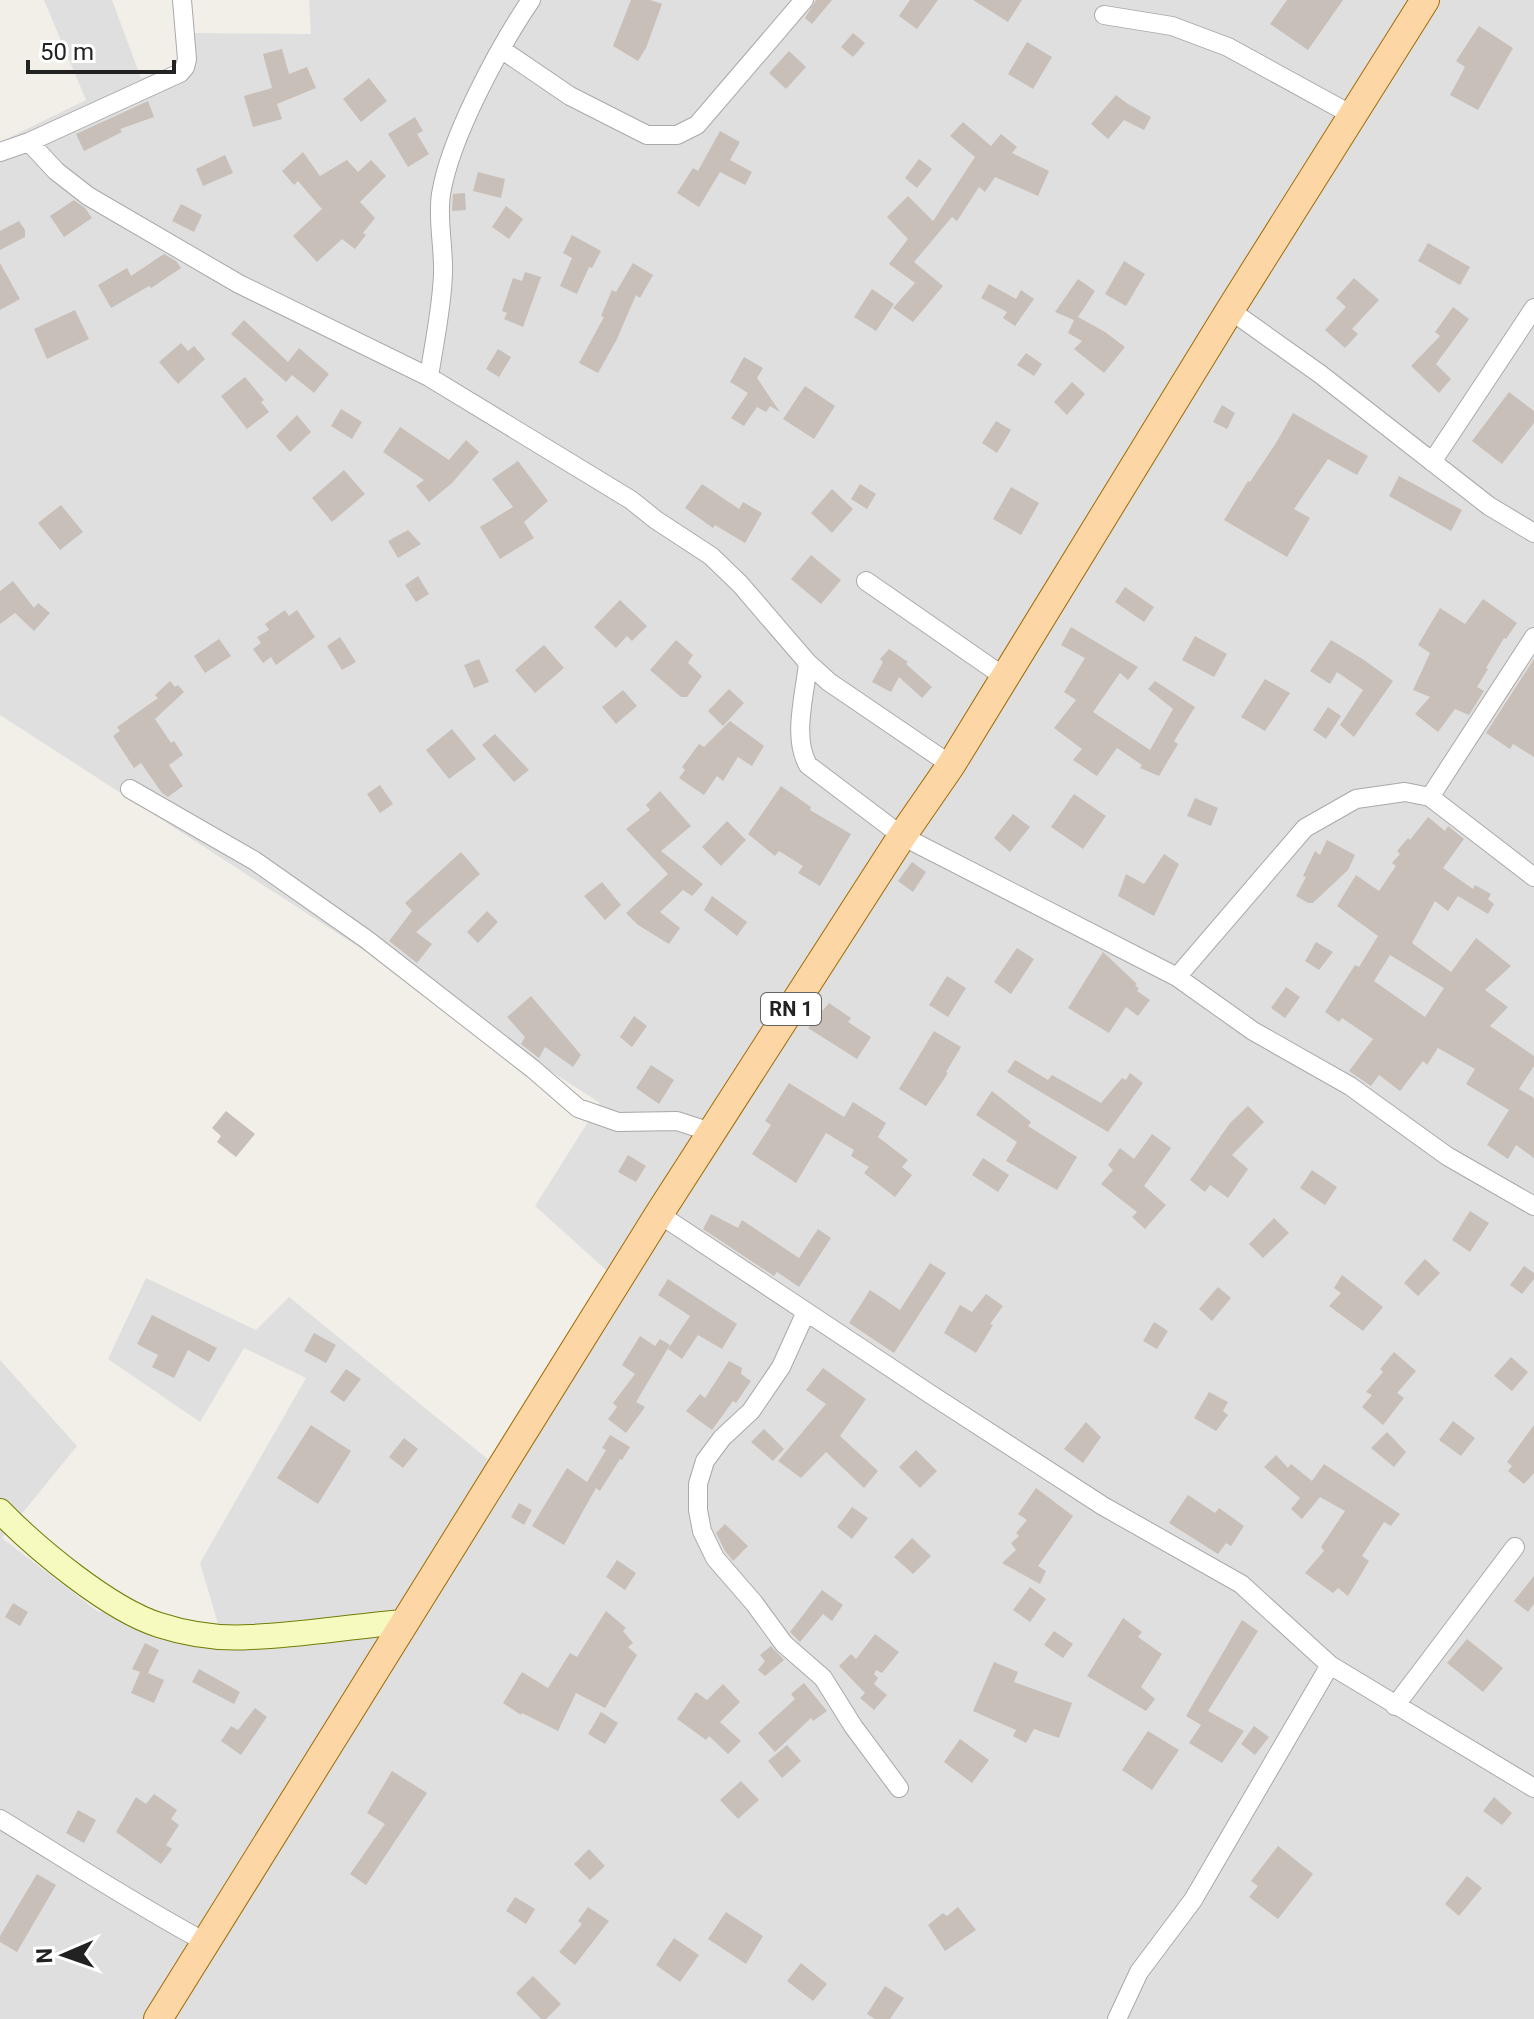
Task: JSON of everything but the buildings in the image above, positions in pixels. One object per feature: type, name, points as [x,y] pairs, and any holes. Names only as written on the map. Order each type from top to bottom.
[{"type":"main road","name":"RN 1","points":[[158,2019],[659,1214],[951,765],[1003,676],[1425,0]]},
{"type":"street","points":[[0,152],[29,142],[180,73],[187,59],[182,0]]},
{"type":"street","points":[[429,377],[443,274],[439,213],[441,193],[459,137],[501,49],[531,0]]},
{"type":"street","points":[[501,49],[570,96],[647,135],[677,135],[697,125],[804,0]]},
{"type":"street","points":[[1104,15],[1145,19],[1228,47],[1352,115]]},
{"type":"street","points":[[29,142],[56,171],[88,196],[239,284],[429,377],[631,500],[711,556],[829,682],[951,765]]},
{"type":"street","points":[[1432,462],[1534,308]]},
{"type":"street","points":[[1230,310],[1320,374],[1489,506],[1534,533]]},
{"type":"street","points":[[866,581],[1003,676]]},
{"type":"street","points":[[1430,797],[1534,637]]},
{"type":"street","points":[[808,663],[800,739],[802,754],[808,765],[902,836],[1177,977],[1253,1031],[1350,1086],[1447,1156],[1534,1206]]},
{"type":"street","points":[[130,789],[255,861],[366,939],[533,1069],[578,1108],[618,1122],[677,1121],[711,1132]]},
{"type":"street","points":[[1177,977],[1305,828],[1356,799],[1405,792],[1430,797],[1534,877]]},
{"type":"street","points":[[659,1214],[1103,1506],[1241,1584],[1330,1665],[1534,1788]]},
{"type":"street","points":[[806,1312],[781,1367],[751,1411],[722,1438],[705,1461],[698,1484],[702,1531],[715,1558],[784,1644],[823,1678],[853,1726],[899,1788]]},
{"type":"street","points":[[0,1511],[58,1563],[110,1601],[158,1625],[210,1636],[249,1637],[404,1622]]},
{"type":"street","points":[[1395,1706],[1515,1547]]},
{"type":"street","points":[[1117,2019],[1139,1972],[1193,1900],[1330,1665]]},
{"type":"street","points":[[0,1819],[144,1909],[207,1943]]},
{"type":"shaded area","points":[[44,0],[112,0],[141,78],[181,64],[176,33],[311,34],[309,0],[1534,0],[1534,2019],[0,2019],[0,1360],[77,1446],[2,1538],[97,1611],[224,1644],[200,1563],[306,1378],[244,1348],[200,1422],[108,1359],[146,1278],[256,1330],[289,1297],[512,1479],[626,1288],[535,1206],[600,1103],[0,715],[0,142],[86,100]]}]
